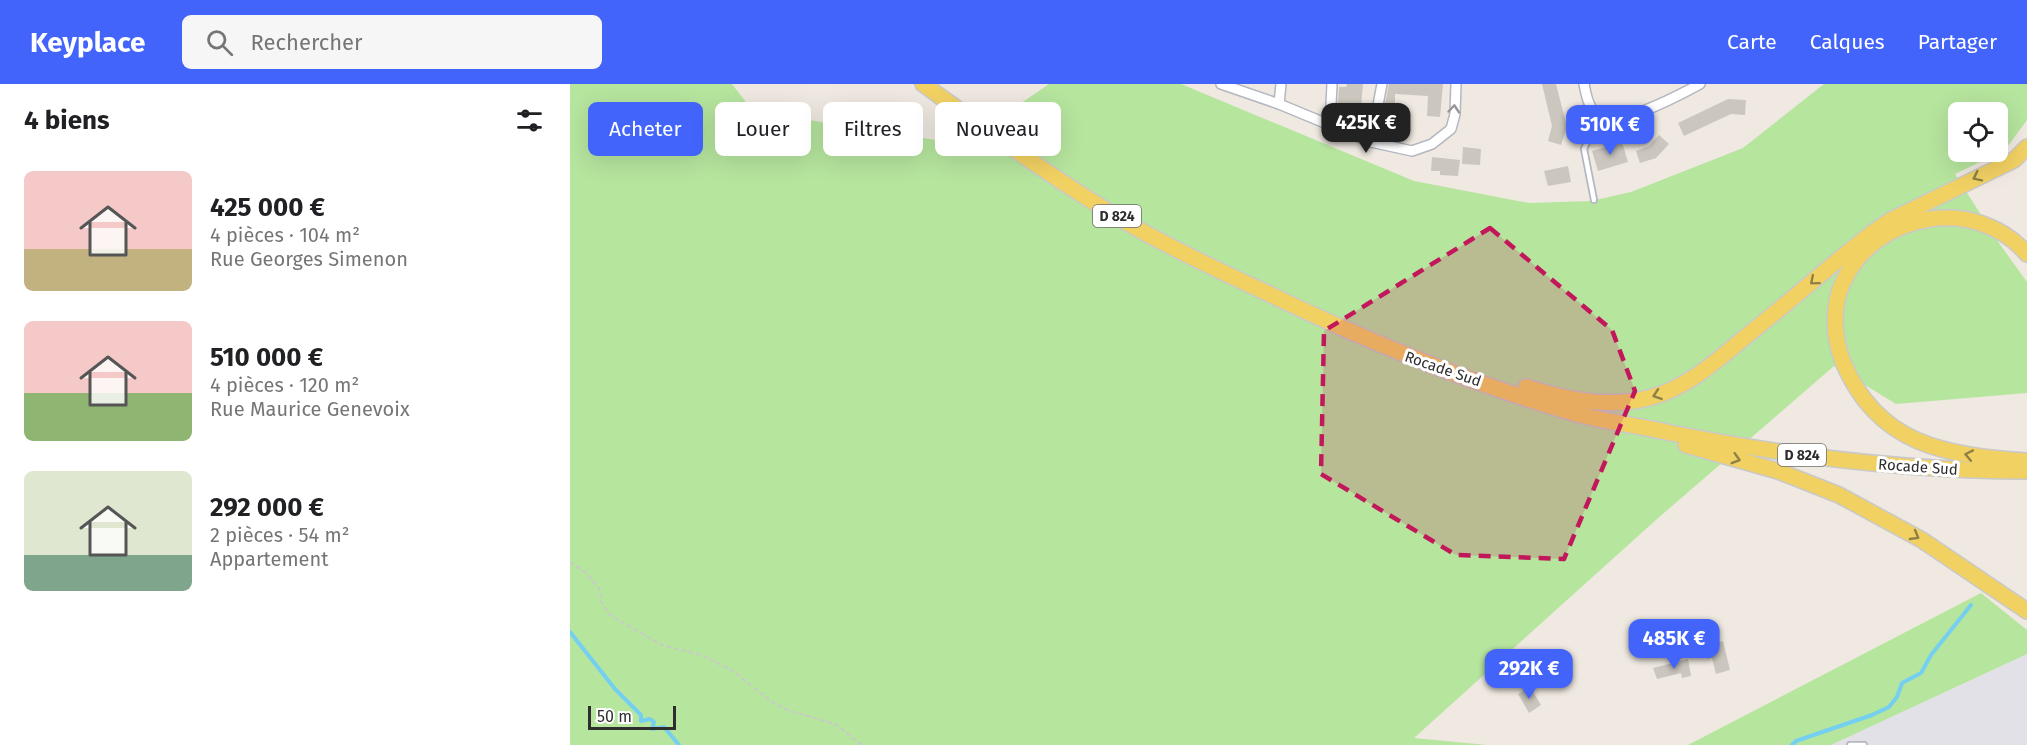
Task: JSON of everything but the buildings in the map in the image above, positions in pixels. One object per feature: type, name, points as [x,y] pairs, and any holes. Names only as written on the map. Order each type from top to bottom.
[{"type":"main road","name":"Rocade Sud","points":[[923,84],[1012,147],[1131,225],[1326,322],[1398,353],[1470,379],[1579,414],[1719,442],[1890,466],[2027,471]]},
{"type":"main road","points":[[1326,322],[1539,391],[1585,402],[1609,403],[1653,397],[1682,385],[1705,370],[1891,220],[2020,161],[2027,147]]},
{"type":"main road","points":[[2027,254],[2008,236],[1980,221],[1936,217],[1917,222],[1881,238],[1853,265],[1843,282],[1835,316],[1838,349],[1853,385],[1871,409],[1897,431],[1940,449],[1985,458],[2027,461]]},
{"type":"main road","points":[[1579,414],[1778,471],[1839,495],[1922,540],[2027,611]]},
{"type":"street","points":[[1279,104],[1281,84]]},
{"type":"street","points":[[1330,125],[1332,84]]},
{"type":"street","points":[[1371,142],[1382,84]]},
{"type":"street","points":[[1227,85],[1371,142],[1412,151],[1432,144],[1451,129],[1455,114],[1455,84]]},
{"type":"street","points":[[1584,84],[1589,104],[1599,116],[1606,118],[1622,117],[1669,100],[1700,84]]},
{"type":"lane","points":[[1594,200],[1584,149],[1599,116]]},
{"type":"lane","points":[[1850,745],[1864,745]]},
{"type":"path","points":[[570,562],[585,572],[601,591],[600,600],[610,615],[662,645],[701,655],[732,670],[773,703],[790,711],[835,724],[862,745]]},
{"type":"highlighted area","points":[[1490,228],[1612,330],[1635,391],[1564,559],[1456,555],[1321,474],[1324,331]]},
{"type":"shaded area","points":[[2027,654],[2027,745],[1831,745]]},
{"type":"green space","points":[[570,84],[732,84],[746,102],[715,102],[715,156],[811,156],[811,120],[823,122],[823,156],[923,156],[923,138],[935,140],[935,156],[1061,156],[1061,102],[1023,102],[1049,84],[1181,84],[1414,181],[1529,203],[1591,201],[1631,192],[1743,148],[1824,84],[2027,84],[2027,120],[2008,146],[2008,102],[1948,102],[1948,162],[1980,162],[1955,174],[2027,282],[2027,393],[1896,404],[1834,366],[1657,519],[1414,738],[1487,745],[570,745]]},
{"type":"green space","points":[[1981,593],[2027,630],[2027,654],[1831,745],[1688,745]]},
{"type":"waterway","points":[[1792,745],[1796,741],[1889,707],[1897,697],[1902,683],[1921,673],[1931,655],[1971,605]]},
{"type":"waterway","points":[[570,632],[615,689],[641,715],[641,721],[650,719],[654,722],[652,729],[664,727],[679,745]]}]
